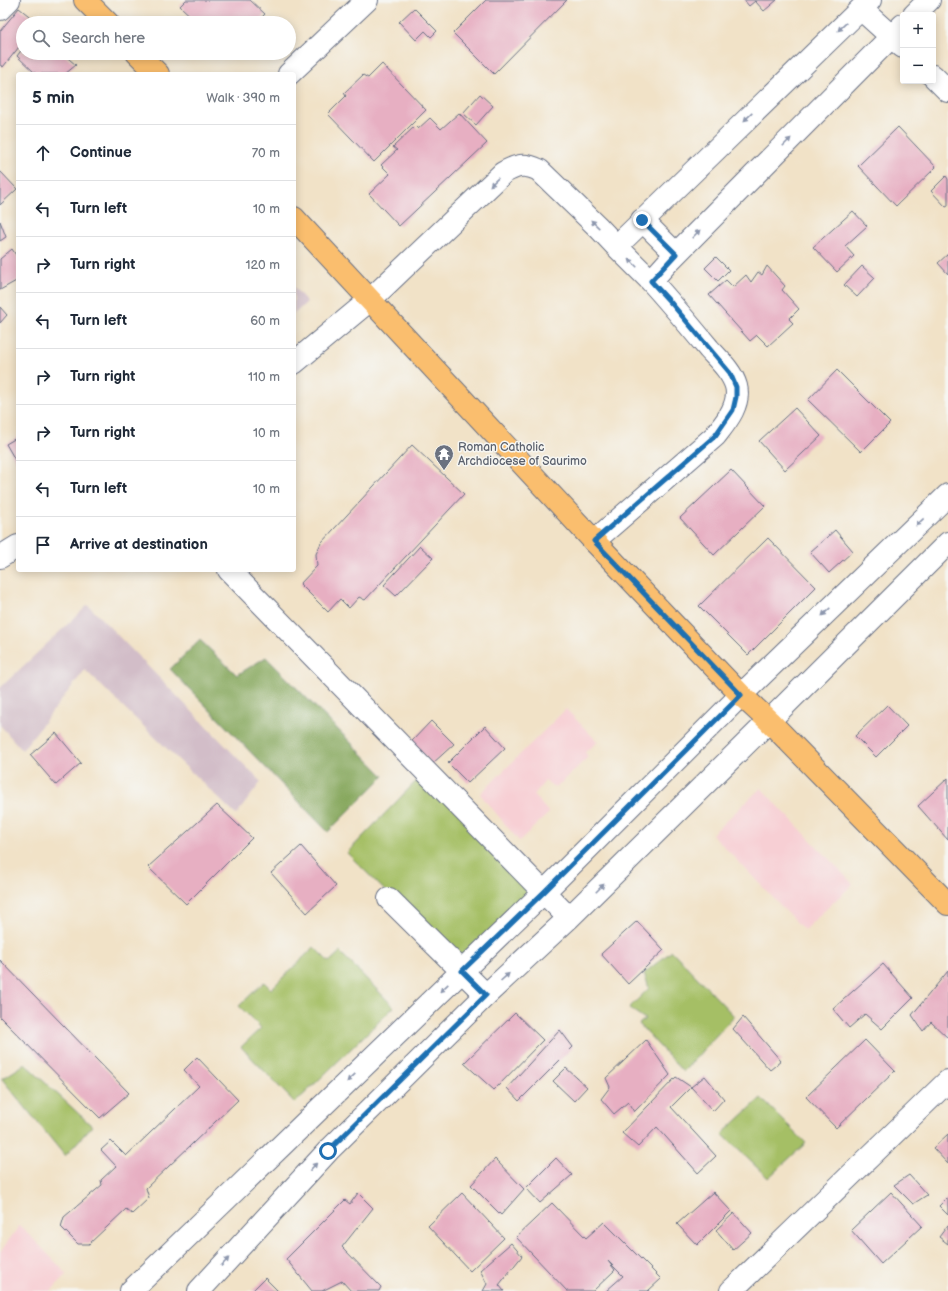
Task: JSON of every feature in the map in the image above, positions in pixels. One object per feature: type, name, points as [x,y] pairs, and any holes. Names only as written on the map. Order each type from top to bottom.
[{"type":"main road","points":[[85,0],[101,16]]},
{"type":"main road","points":[[144,60],[156,72]]},
{"type":"main road","points":[[296,220],[594,541],[741,695],[769,721],[948,904]]},
{"type":"street","points":[[0,9],[9,0]]},
{"type":"street","points":[[291,72],[367,0]]},
{"type":"street","points":[[917,12],[929,0]]},
{"type":"street","points":[[616,246],[865,4],[899,36],[676,254],[651,281]]},
{"type":"street","points":[[936,79],[948,91]]},
{"type":"street","points":[[296,361],[370,300],[503,173],[521,165],[531,166],[539,170],[599,228],[672,304],[730,373],[736,387],[736,397],[733,410],[715,436],[594,541]]},
{"type":"street","points":[[642,220],[676,254]]},
{"type":"street","points":[[131,1291],[544,892],[741,695],[948,495]]},
{"type":"street","points":[[199,1291],[328,1151],[486,995],[569,918],[948,543]]},
{"type":"street","points":[[0,557],[16,547]]},
{"type":"street","points":[[231,572],[569,918]]},
{"type":"street","points":[[390,899],[486,995]]},
{"type":"street","points":[[731,1291],[948,1080]]},
{"type":"shaded area","points":[[296,289],[307,302],[296,312]]},
{"type":"shaded area","points":[[88,605],[261,782],[236,815],[85,670],[22,750],[0,725],[0,688]]},
{"type":"shaded area","points":[[566,709],[598,742],[585,752],[588,757],[556,788],[545,781],[534,795],[549,813],[519,841],[480,794]]},
{"type":"shaded area","points":[[761,788],[853,884],[804,930],[712,834]]},
{"type":"shaded area","points":[[20,1225],[67,1274],[51,1291],[0,1291],[0,1252]]},
{"type":"green space","points":[[200,640],[237,675],[266,657],[384,776],[328,832],[170,669]]},
{"type":"green space","points":[[421,776],[538,891],[463,968],[347,853]]},
{"type":"green space","points":[[314,947],[329,962],[340,952],[394,1007],[295,1103],[241,1047],[261,1028],[239,1006],[264,982],[271,989]]},
{"type":"green space","points":[[672,951],[734,1016],[683,1072],[639,1024],[645,1019],[629,1008],[649,988],[644,973]]},
{"type":"green space","points":[[25,1064],[92,1126],[65,1156],[2,1079]]},
{"type":"green space","points":[[761,1098],[806,1143],[768,1178],[722,1134]]},
{"type":"building","points":[[186,0],[250,0],[265,14],[263,16],[191,16],[180,6]]},
{"type":"building","points":[[486,0],[567,0],[494,74],[453,33]]},
{"type":"building","points":[[744,0],[777,0],[764,11],[755,1],[749,6]]},
{"type":"building","points":[[19,8],[29,16],[16,16],[16,51],[3,67],[0,65],[0,31]]},
{"type":"building","points":[[414,8],[437,31],[431,37],[425,31],[416,40],[399,22]]},
{"type":"building","points":[[21,60],[70,60],[76,65],[67,72],[34,72]]},
{"type":"building","points":[[382,64],[426,110],[374,162],[328,114],[346,96],[344,93],[363,75],[368,78]]},
{"type":"building","points":[[480,94],[493,106],[476,125],[463,113]]},
{"type":"building","points":[[459,113],[487,143],[399,226],[369,194],[390,174],[381,165],[397,150],[393,147],[415,126],[418,129],[430,118],[441,129]]},
{"type":"building","points":[[898,127],[936,167],[896,206],[858,166]]},
{"type":"building","points":[[0,171],[16,188],[16,190],[0,205]]},
{"type":"building","points":[[946,176],[948,179],[948,206],[946,207],[931,191]]},
{"type":"building","points":[[853,211],[867,226],[845,246],[854,256],[837,272],[813,247]]},
{"type":"building","points":[[0,221],[6,237],[0,241]]},
{"type":"building","points":[[12,249],[16,255],[16,281],[0,290],[0,259]]},
{"type":"building","points":[[948,254],[948,274],[938,263]]},
{"type":"building","points":[[716,257],[729,270],[718,281],[705,268]]},
{"type":"building","points":[[767,266],[785,286],[782,290],[799,309],[789,319],[793,323],[768,346],[757,335],[750,341],[709,295],[726,280],[733,287],[746,275],[751,282],[758,272],[762,275]]},
{"type":"building","points":[[862,266],[875,278],[857,297],[844,285]]},
{"type":"building","points":[[0,307],[7,315],[0,323]]},
{"type":"building","points":[[837,370],[890,423],[861,452],[808,400]]},
{"type":"building","points":[[795,408],[821,436],[785,470],[759,441]]},
{"type":"building","points":[[16,438],[16,462],[6,444]]},
{"type":"building","points":[[412,445],[464,494],[365,600],[359,597],[349,608],[340,599],[328,612],[300,584],[317,566],[316,554],[321,543]]},
{"type":"building","points":[[731,470],[765,506],[714,555],[680,518]]},
{"type":"building","points":[[835,530],[853,551],[829,573],[810,552]]},
{"type":"building","points":[[768,538],[816,587],[748,655],[699,606]]},
{"type":"building","points":[[420,546],[433,558],[396,596],[384,585]]},
{"type":"building","points":[[887,705],[907,726],[876,757],[855,736]]},
{"type":"building","points":[[431,721],[454,744],[432,764],[411,742]]},
{"type":"building","points":[[485,726],[505,748],[468,783],[448,763]]},
{"type":"building","points":[[56,733],[81,763],[56,785],[30,755]]},
{"type":"building","points":[[948,778],[948,840],[918,806]]},
{"type":"building","points":[[217,805],[252,838],[186,904],[148,867]]},
{"type":"building","points":[[301,846],[336,886],[307,913],[271,873]]},
{"type":"building","points":[[637,921],[664,950],[628,984],[601,954]]},
{"type":"building","points":[[0,960],[129,1093],[100,1118],[0,1017]]},
{"type":"building","points":[[883,964],[913,998],[882,1029],[865,1014],[849,1028],[833,1009]]},
{"type":"building","points":[[948,971],[948,1038],[931,1022],[923,1031],[912,1015]]},
{"type":"building","points":[[515,1013],[543,1040],[494,1090],[464,1063]]},
{"type":"building","points":[[743,1017],[781,1061],[770,1070],[733,1029]]},
{"type":"building","points":[[560,1030],[573,1047],[519,1101],[507,1088]]},
{"type":"building","points":[[646,1040],[670,1075],[634,1112],[628,1102],[614,1114],[601,1099],[610,1087],[606,1078]]},
{"type":"building","points":[[865,1040],[895,1071],[836,1128],[806,1097]]},
{"type":"building","points":[[197,1057],[238,1100],[146,1188],[149,1198],[132,1214],[126,1209],[89,1244],[78,1244],[61,1227],[64,1217],[102,1185],[101,1180],[116,1166],[101,1150],[111,1141],[126,1156],[199,1086],[184,1070]]},
{"type":"building","points":[[566,1068],[587,1087],[574,1101],[553,1081]]},
{"type":"building","points":[[705,1076],[724,1099],[713,1111],[691,1087]]},
{"type":"building","points":[[676,1077],[691,1087],[671,1107],[716,1156],[698,1173],[657,1127],[638,1147],[622,1133]]},
{"type":"building","points":[[948,1134],[948,1164],[933,1148]]},
{"type":"building","points":[[556,1158],[572,1175],[540,1203],[526,1188]]},
{"type":"building","points":[[495,1159],[524,1189],[501,1215],[471,1185]]},
{"type":"building","points":[[909,1175],[927,1195],[913,1204],[894,1185]]},
{"type":"building","points":[[713,1192],[731,1211],[697,1245],[677,1224]]},
{"type":"building","points":[[891,1192],[922,1226],[881,1264],[851,1230]]},
{"type":"building","points":[[358,1193],[373,1208],[342,1247],[381,1287],[379,1291],[351,1291],[342,1281],[322,1291],[312,1291],[286,1259],[345,1200],[350,1204]]},
{"type":"building","points":[[462,1193],[504,1238],[470,1271],[428,1226]]},
{"type":"building","points":[[948,1197],[948,1215],[939,1206]]},
{"type":"building","points":[[552,1203],[586,1238],[604,1222],[661,1279],[648,1291],[606,1291],[623,1276],[608,1261],[615,1270],[593,1291],[567,1291],[516,1237]]},
{"type":"building","points":[[734,1213],[752,1233],[733,1250],[716,1230]]},
{"type":"building","points":[[948,1225],[948,1244],[939,1237]]},
{"type":"building","points":[[511,1243],[522,1256],[499,1285],[504,1291],[483,1291],[487,1284],[480,1270]]},
{"type":"building","points":[[265,1278],[278,1291],[252,1291]]},
{"type":"place","name":"Roman Catholic Archdiocese of Saurimo","points":[[444,471]]},
{"type":"route","points":[[328,1151],[486,995],[462,971],[544,892],[741,695],[594,541],[715,436],[733,410],[736,397],[736,387],[730,373],[651,281],[676,254],[642,220]]}]
